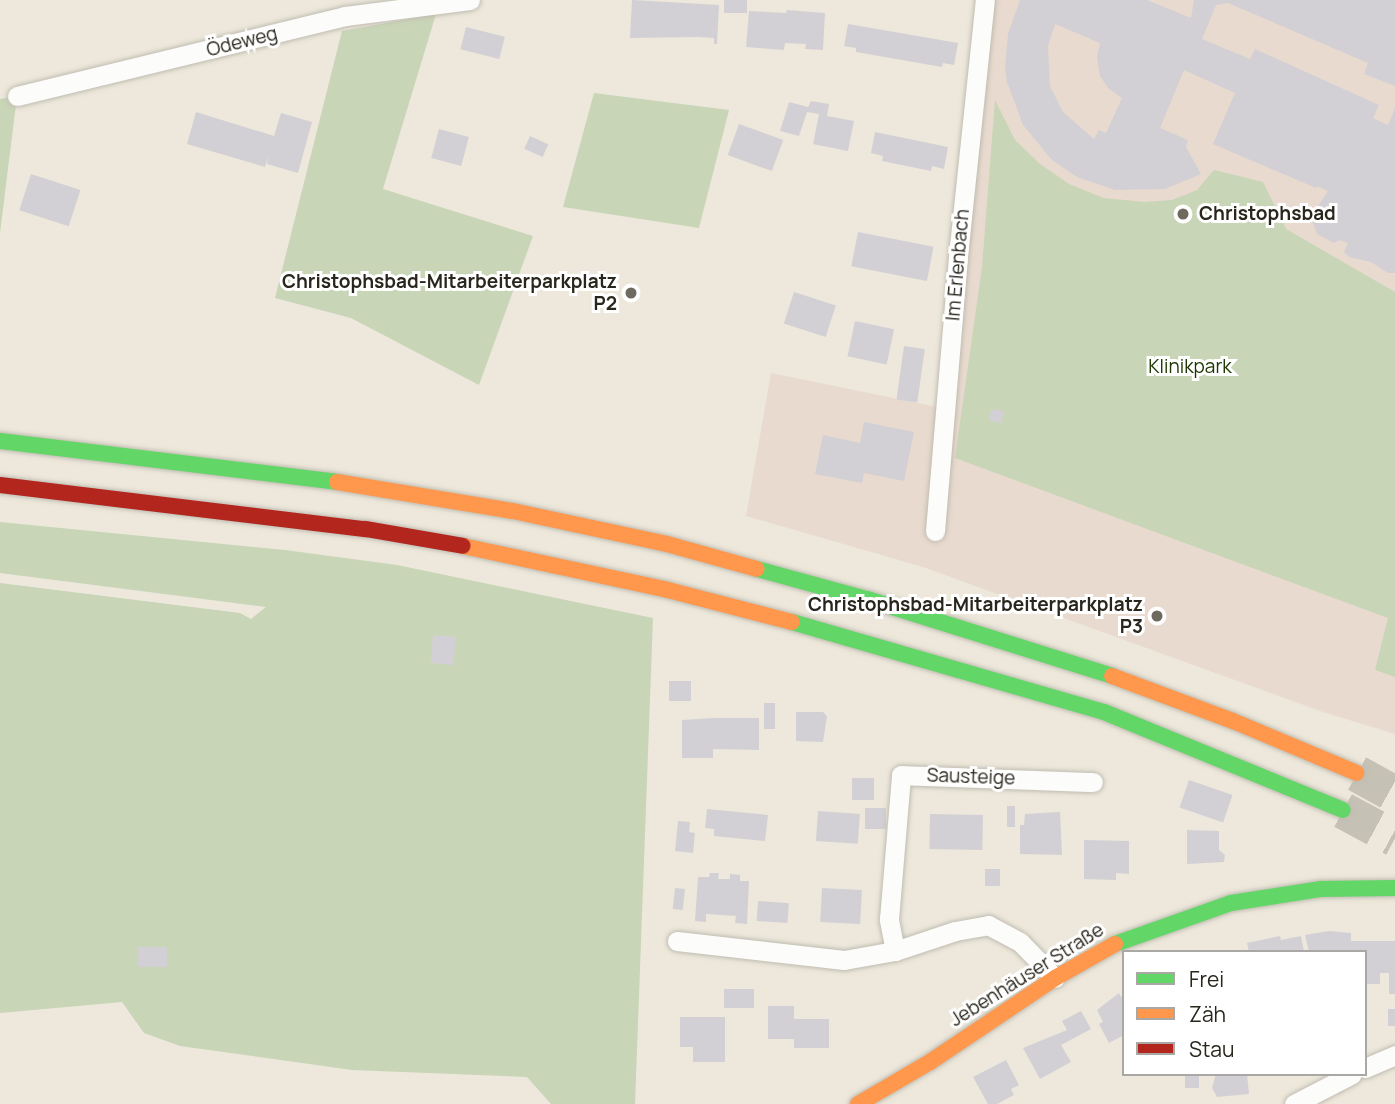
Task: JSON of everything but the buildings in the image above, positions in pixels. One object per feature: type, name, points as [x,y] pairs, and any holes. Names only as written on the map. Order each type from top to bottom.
[{"type":"main road","points":[[0,441],[183,461],[391,489],[513,511],[667,544],[867,599],[1111,676],[1233,721],[1357,773]]},
{"type":"main road","points":[[0,485],[366,528],[511,554],[664,589],[861,640],[1104,712],[1220,757],[1343,810]]},
{"type":"main road","name":"Jebenhäuser Straße","points":[[858,1104],[930,1062],[1055,978],[1118,943],[1231,903],[1320,889],[1395,888]]},
{"type":"street","name":"Ödeweg","points":[[17,96],[345,16],[470,0]]},
{"type":"street","name":"Im Erlenbach","points":[[935,531],[959,246],[985,0]]},
{"type":"street","name":"Sausteige","points":[[895,951],[890,919],[901,775],[1093,782]]},
{"type":"street","points":[[677,941],[845,960],[895,951],[955,930],[988,925],[1020,942],[1055,978]]},
{"type":"street","points":[[1367,1067],[1395,1055]]},
{"type":"street","points":[[1294,1104],[1348,1076]]},
{"type":"shaded area","name":"Christophsbad","points":[[991,0],[1395,0],[1395,734],[1323,712],[923,567],[746,516],[771,373],[952,410]]},
{"type":"green space","points":[[436,14],[383,189],[533,236],[479,385],[351,318],[275,298],[342,31]]},
{"type":"green space","points":[[594,93],[729,110],[699,228],[563,207]]},
{"type":"green space","points":[[17,96],[0,233],[0,99]]},
{"type":"green space","name":"Klinikpark","points":[[995,100],[1015,140],[1040,164],[1069,184],[1104,198],[1144,202],[1172,200],[1197,190],[1214,170],[1263,182],[1286,229],[1395,292],[1395,677],[1375,670],[1388,618],[955,458],[982,267]]},
{"type":"green space","points":[[0,522],[285,550],[397,565],[653,618],[635,1104],[551,1104],[527,1077],[352,1070],[180,1046],[144,1033],[122,1002],[0,1013],[0,583],[240,613],[251,619],[266,607],[0,573]]},
{"type":"tunnel","points":[[1357,773],[1395,794]]},
{"type":"tunnel","points":[[1343,810],[1395,838]]},
{"type":"traffic: fast","points":[[0,441],[337,482]]},
{"type":"traffic: fast","points":[[757,569],[867,599],[1112,676]]},
{"type":"traffic: fast","points":[[792,622],[1104,712],[1343,810]]},
{"type":"traffic: fast","points":[[1115,944],[1231,903],[1320,889],[1395,888]]},
{"type":"traffic: slow","points":[[337,482],[513,511],[667,544],[757,569]]},
{"type":"traffic: slow","points":[[463,546],[664,589],[792,622]]},
{"type":"traffic: slow","points":[[1112,676],[1233,721],[1357,773]]},
{"type":"traffic: slow","points":[[858,1104],[930,1062],[1055,978],[1115,944]]},
{"type":"traffic: jam","points":[[0,485],[366,529],[463,546]]},
{"type":"place","name":"Christophsbad","points":[[1183,214]]},
{"type":"place","name":"Christophsbad-Mitarbeiterparkplatz P2","points":[[631,293]]},
{"type":"place","name":"Christophsbad-Mitarbeiterparkplatz P3","points":[[1157,616]]}]
